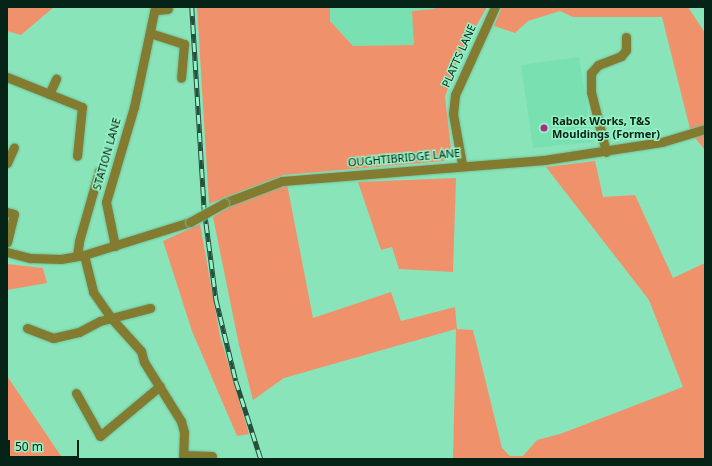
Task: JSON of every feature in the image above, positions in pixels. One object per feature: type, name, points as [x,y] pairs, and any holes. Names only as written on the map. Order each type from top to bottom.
[{"type":"street","name":"PLATTS LANE","points":[[462,164],[453,114],[455,95],[495,7]]},
{"type":"street","name":"STATION LANE","points":[[115,246],[106,202],[134,107],[156,8],[168,9]]},
{"type":"street","points":[[150,33],[184,44],[181,78]]},
{"type":"street","points":[[606,152],[591,92],[591,73],[598,65],[621,56],[626,50],[626,37]]},
{"type":"street","points":[[7,77],[82,107],[77,156]]},
{"type":"street","points":[[49,94],[56,79]]},
{"type":"street","name":"OUGHTIBRIDGE LANE","points":[[115,246],[190,222],[224,203],[282,181],[462,164],[544,160],[606,152],[662,142],[705,129]]},
{"type":"street","points":[[7,163],[14,147]]},
{"type":"street","points":[[99,171],[79,241],[81,256],[92,292],[112,319],[141,351],[144,362],[181,421],[184,432],[184,457],[212,456]]},
{"type":"street","points":[[7,212],[14,214],[7,242]]},
{"type":"street","points":[[7,252],[30,258],[81,256],[115,246]]},
{"type":"street","points":[[27,328],[53,338],[150,308]]},
{"type":"street","points":[[76,393],[87,417],[100,436],[160,386]]},
{"type":"shaded area","points":[[7,7],[54,7],[21,35],[7,31]]},
{"type":"shaded area","points":[[197,7],[330,7],[330,21],[353,46],[414,45],[412,11],[435,9],[435,7],[487,7],[458,58],[445,97],[451,148],[444,161],[284,175],[209,204]]},
{"type":"shaded area","points":[[330,7],[435,7],[435,9],[412,11],[415,45],[353,46],[330,21]]},
{"type":"shaded area","points":[[502,7],[688,7],[705,33],[705,150],[691,133],[662,17],[573,17],[560,11],[528,21],[515,33],[494,26]]},
{"type":"shaded area","points":[[579,57],[593,142],[533,148],[521,65]]},
{"type":"shaded area","points":[[595,161],[603,197],[635,195],[673,278],[705,263],[705,459],[453,459],[456,329],[284,378],[253,400],[239,345],[213,217],[235,203],[287,184],[313,318],[391,292],[401,321],[455,307],[457,329],[473,330],[502,448],[510,456],[523,456],[537,440],[560,434],[683,387],[649,300],[546,167]]},
{"type":"shaded area","points":[[456,178],[453,272],[399,269],[392,247],[381,250],[358,182]]},
{"type":"shaded area","points":[[200,224],[220,336],[249,434],[237,436],[192,331],[163,241]]},
{"type":"shaded area","points":[[7,264],[43,268],[47,283],[7,290]]},
{"type":"shaded area","points":[[7,376],[63,459],[7,459]]},
{"type":"railway","points":[[192,7],[204,206],[216,299],[236,381],[261,459]]},
{"type":"place","name":"Rabok Works, T&S Mouldings (Former)","points":[[544,128]]}]
